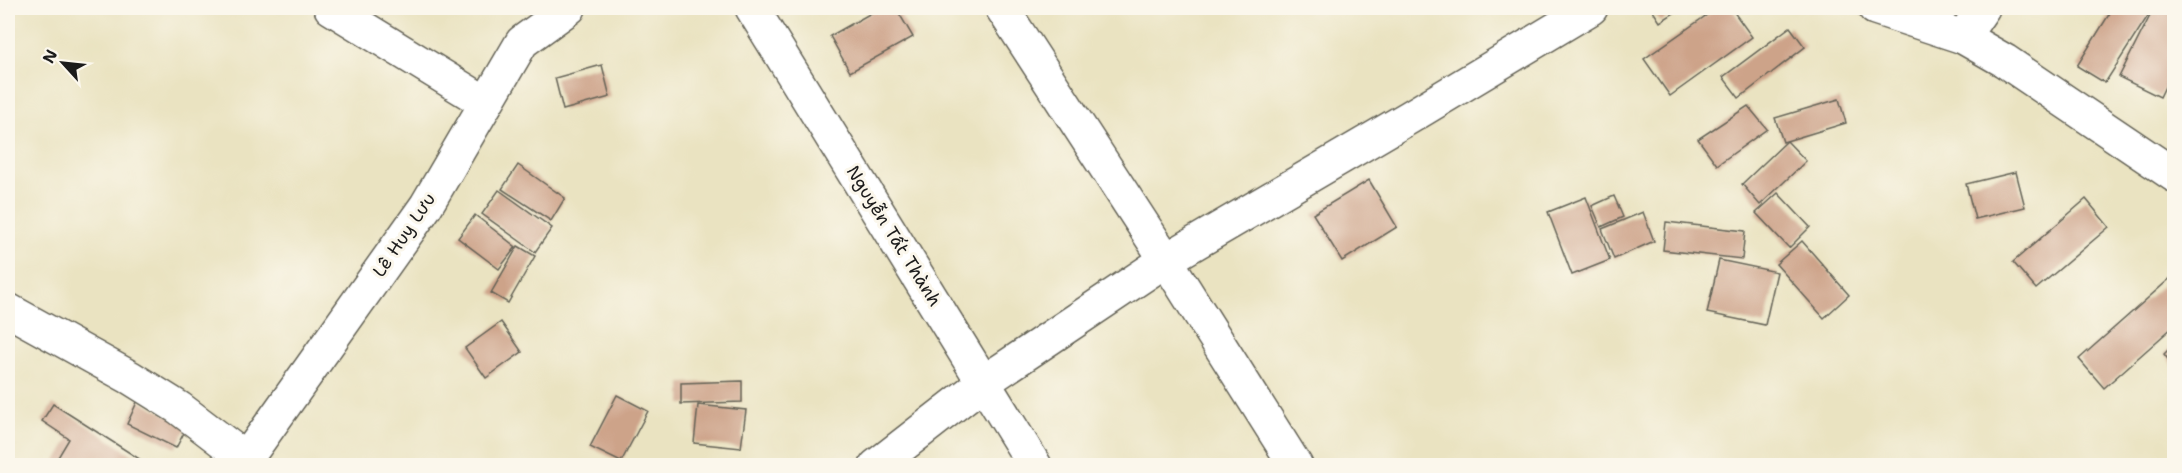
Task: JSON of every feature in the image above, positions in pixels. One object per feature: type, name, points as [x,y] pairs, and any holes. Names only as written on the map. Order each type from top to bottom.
[{"type":"street","points":[[331,8],[486,103]]},
{"type":"street","name":"Lê Huy Lưu","points":[[241,462],[426,206],[522,42],[569,8]]},
{"type":"street","name":"Nguyễn Tất Thành","points":[[752,8],[1035,465]]},
{"type":"street","points":[[1002,8],[1296,465]]},
{"type":"street","points":[[876,465],[984,382],[1166,260],[1591,8]]},
{"type":"street","points":[[1875,8],[1963,37],[2005,61],[2175,175]]},
{"type":"street","points":[[1963,37],[1983,8]]},
{"type":"street","points":[[8,310],[131,378],[179,408],[241,462]]},
{"type":"building","points":[[880,8],[896,8],[913,37],[850,72],[830,36]]},
{"type":"building","points":[[1651,8],[1682,8],[1660,22]]},
{"type":"building","points":[[1717,8],[1731,8],[1752,37],[1670,96],[1644,59]]},
{"type":"building","points":[[2113,8],[2153,8],[2105,83],[2077,66]]},
{"type":"building","points":[[2154,8],[2174,8],[2174,68],[2160,97],[2119,77]]},
{"type":"building","points":[[1790,27],[1805,47],[1739,98],[1723,77]]},
{"type":"building","points":[[602,65],[610,97],[563,110],[555,78]]},
{"type":"building","points":[[1839,99],[1846,123],[1783,142],[1775,118]]},
{"type":"building","points":[[1748,106],[1767,129],[1717,165],[1698,139]]},
{"type":"building","points":[[1787,141],[1806,161],[1760,205],[1742,184]]},
{"type":"building","points":[[518,165],[565,198],[551,221],[502,189]]},
{"type":"building","points":[[2016,172],[2025,207],[1975,219],[1966,184]]},
{"type":"building","points":[[1369,180],[1397,227],[1342,261],[1313,214]]},
{"type":"building","points":[[499,190],[552,228],[535,252],[482,214]]},
{"type":"building","points":[[1778,193],[1810,227],[1789,248],[1756,213]]},
{"type":"building","points":[[1614,196],[1623,217],[1601,227],[1592,206]]},
{"type":"building","points":[[1586,197],[1610,260],[1572,275],[1548,212]]},
{"type":"building","points":[[2086,199],[2109,227],[2036,289],[2013,262]]},
{"type":"building","points":[[1643,212],[1654,241],[1614,259],[1602,229]]},
{"type":"building","points":[[475,215],[516,247],[499,269],[458,238]]},
{"type":"building","points":[[1666,222],[1745,231],[1742,259],[1663,250]]},
{"type":"building","points":[[1802,241],[1849,295],[1824,318],[1776,264]]},
{"type":"building","points":[[518,246],[535,256],[508,303],[491,293]]},
{"type":"building","points":[[1719,260],[1777,272],[1765,325],[1707,313]]},
{"type":"building","points":[[2174,275],[2174,326],[2104,388],[2079,359]]},
{"type":"building","points":[[501,322],[522,352],[486,378],[465,348]]},
{"type":"building","points":[[2174,344],[2174,367],[2164,354]]},
{"type":"building","points":[[742,381],[742,402],[681,404],[681,383]]},
{"type":"building","points":[[617,395],[648,411],[621,462],[590,447]]},
{"type":"building","points":[[138,400],[188,425],[176,448],[127,424]]},
{"type":"building","points":[[53,404],[141,460],[137,466],[54,464],[69,439],[42,421]]},
{"type":"building","points":[[698,405],[746,410],[741,448],[694,443]]}]
